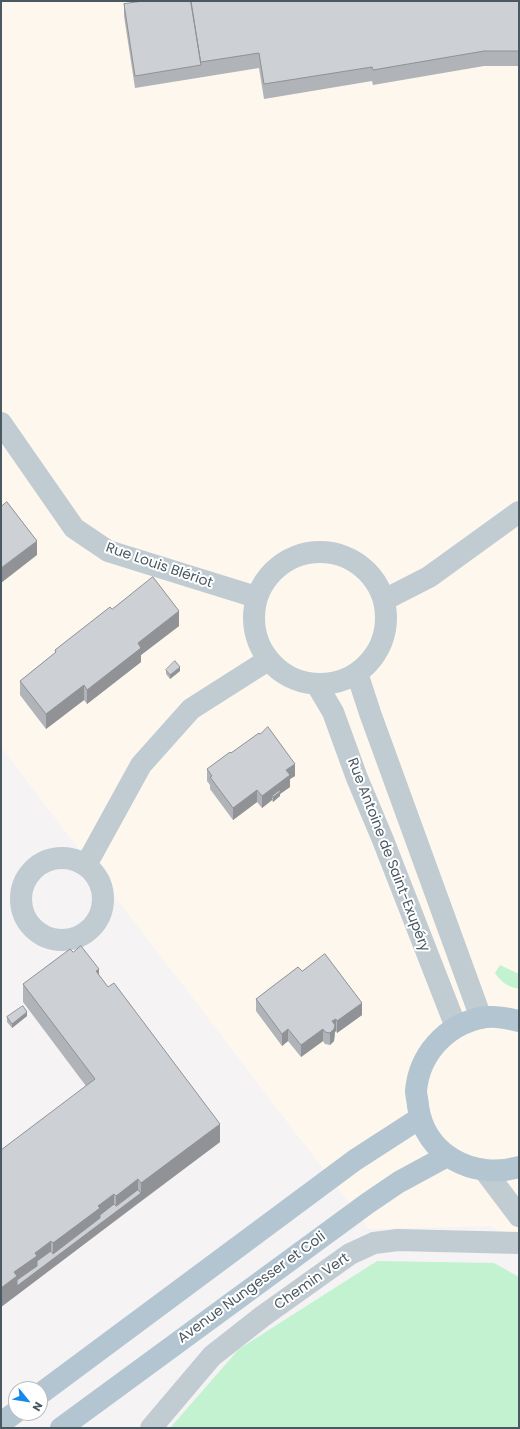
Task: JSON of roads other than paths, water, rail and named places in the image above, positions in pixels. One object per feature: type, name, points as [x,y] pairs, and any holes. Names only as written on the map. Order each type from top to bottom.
[{"type":"main road","points":[[519,1021],[504,1017],[480,1018],[456,1027],[435,1043],[422,1066],[416,1092],[420,1118],[431,1139],[447,1156],[465,1166],[485,1171],[502,1171],[519,1167]]},
{"type":"main road","points":[[48,1388],[355,1160],[420,1118]]},
{"type":"main road","name":"Avenue Nungesser et Coli","points":[[60,1428],[380,1194],[447,1156]]},
{"type":"street","name":"Rue Louis Blériot","points":[[1,423],[74,528],[108,551],[256,598]]},
{"type":"street","points":[[384,600],[429,577],[519,512]]},
{"type":"street","points":[[318,551],[338,553],[358,563],[374,579],[384,600],[386,623],[380,646],[374,657],[357,673],[340,681],[317,684],[304,682],[282,673],[268,660],[257,640],[253,621],[256,598],[264,582],[279,565],[295,556],[318,551]]},
{"type":"street","points":[[86,865],[141,766],[191,708],[268,660]]},
{"type":"street","points":[[357,673],[480,1018]]},
{"type":"street","name":"Rue Antoine de Saint-Exupéry","points":[[317,684],[333,712],[357,778],[383,840],[456,1027]]},
{"type":"street","points":[[485,1171],[519,1216]]},
{"type":"street","name":"Chemin Vert","points":[[151,1428],[212,1356],[263,1316],[350,1254],[374,1243],[398,1240],[519,1243]]}]
